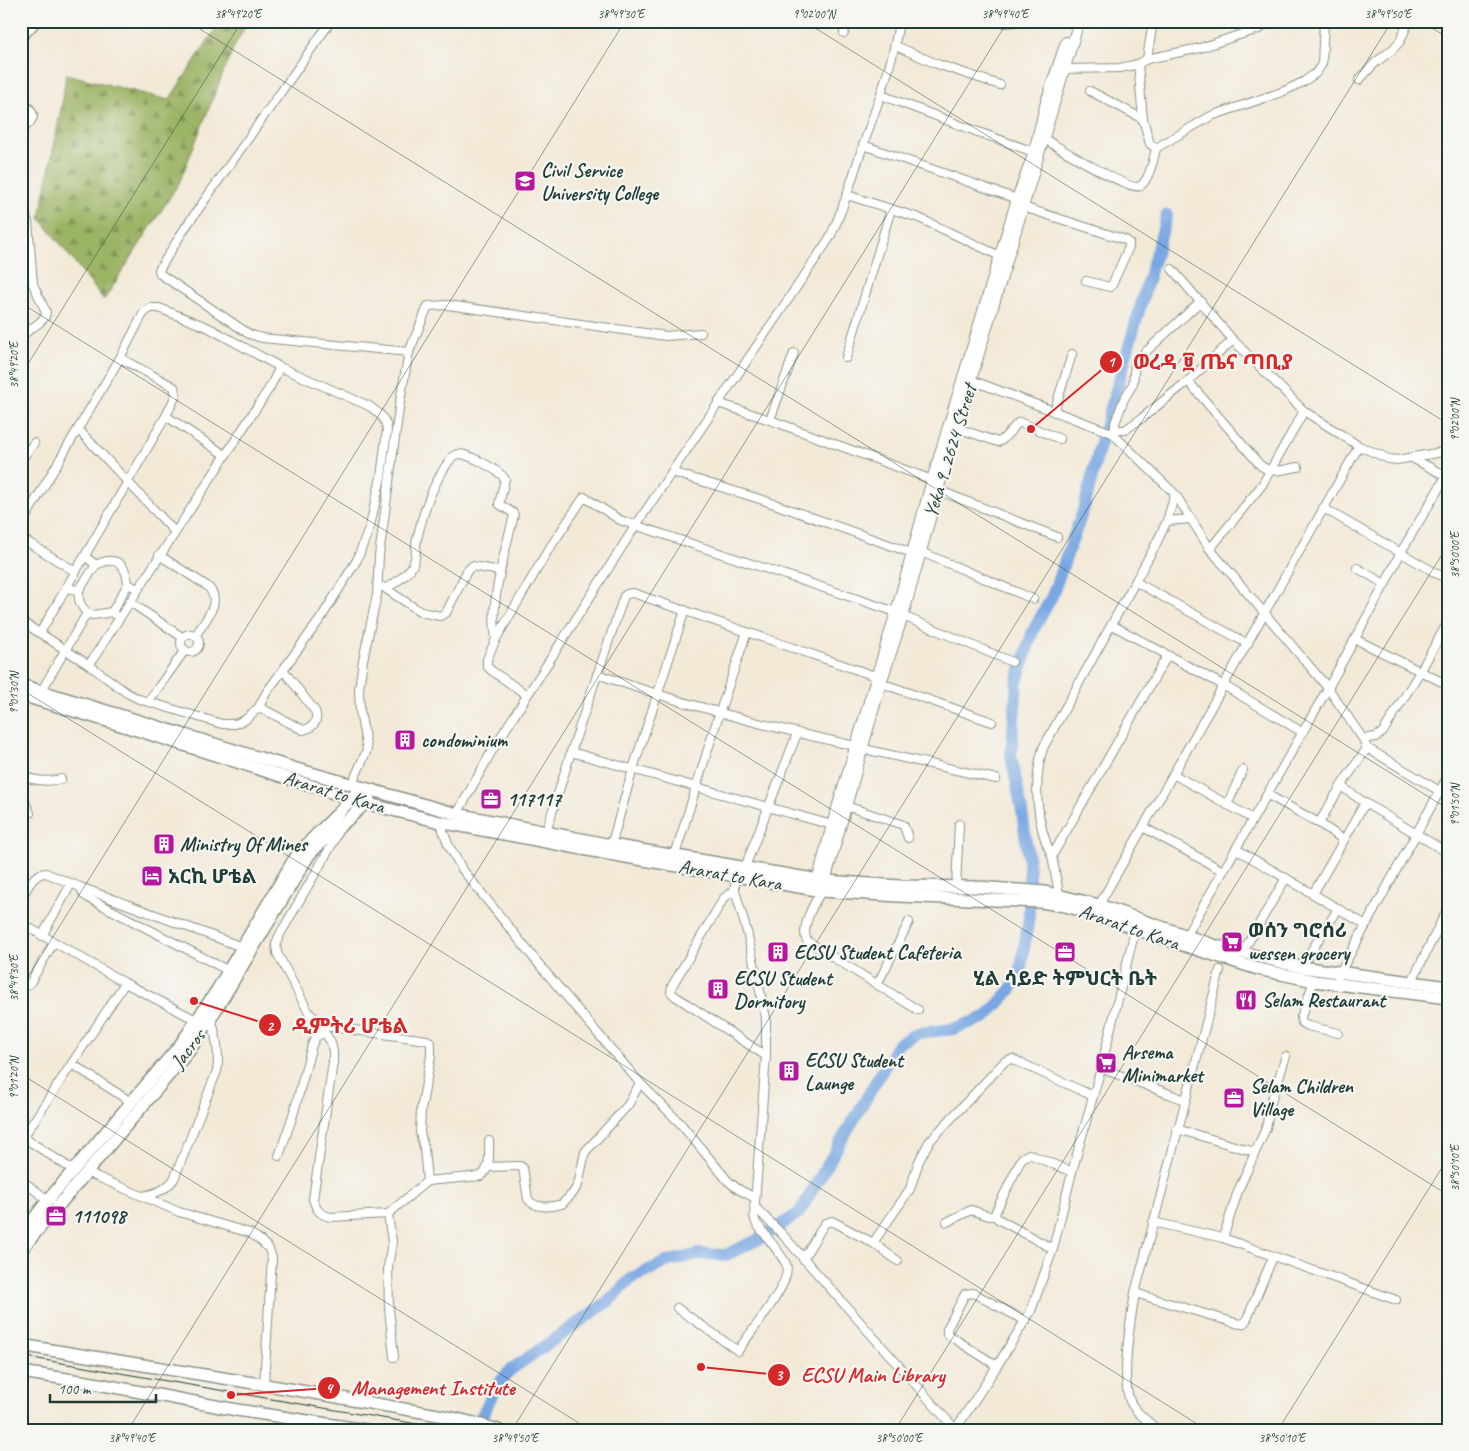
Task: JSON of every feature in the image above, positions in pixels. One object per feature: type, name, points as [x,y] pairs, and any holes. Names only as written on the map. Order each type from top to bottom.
[{"type":"main road","points":[[21,36],[35,21]]},
{"type":"main road","name":"Yeka 9_2624 Street","points":[[819,888],[829,852],[846,806],[859,748],[878,680],[899,614],[1000,256],[1044,139],[1065,69],[1074,22]]},
{"type":"main road","name":"Yeka 9_2624 Street","points":[[935,485],[972,380],[1046,102],[1074,22]]},
{"type":"main road","name":"Ararat to Kara","points":[[21,685],[39,695],[137,730],[365,803],[440,822],[610,849],[675,855],[745,867],[819,888]]},
{"type":"main road","name":"Ararat to Kara","points":[[21,695],[39,695],[457,814],[546,832],[610,849],[735,877],[819,888],[1023,895],[1064,899],[1098,905],[1164,939],[1258,969],[1314,981],[1337,978],[1411,983],[1448,988]]},
{"type":"main road","name":"Yeka 9_2624 Street","points":[[829,852],[832,825],[859,748]]},
{"type":"main road","name":"Jacros","points":[[21,1250],[86,1172],[184,1048],[198,1021],[293,861],[303,847],[352,798],[356,786]]},
{"type":"main road","name":"Jacros","points":[[21,1235],[48,1200],[131,1102],[211,1018],[298,871],[318,845],[356,814],[375,791]]},
{"type":"main road","name":"Ararat to Kara","points":[[899,891],[956,886],[1023,895]]},
{"type":"main road","name":"Ararat to Kara","points":[[1064,899],[1136,923],[1337,978],[1448,998]]},
{"type":"main road","points":[[21,1345],[264,1384],[450,1418],[492,1428]]},
{"type":"main road","points":[[21,1372],[93,1383],[237,1410],[366,1430]]},
{"type":"street","points":[[331,21],[185,228],[159,270],[160,274],[249,334],[262,338],[409,352]]},
{"type":"street","points":[[844,33],[847,21]]},
{"type":"street","points":[[457,814],[493,749],[636,525],[829,239],[836,226],[881,95],[896,46],[899,21]]},
{"type":"street","points":[[990,21],[1007,23],[1022,21]]},
{"type":"street","points":[[1049,21],[1074,22]]},
{"type":"street","points":[[1147,60],[1153,21]]},
{"type":"street","points":[[1162,21],[1187,22]]},
{"type":"street","points":[[1065,69],[1120,68],[1138,64],[1147,60],[1200,48],[1259,28],[1271,21]]},
{"type":"street","points":[[1156,148],[1205,119],[1282,92],[1303,82],[1320,70],[1322,64],[1324,21]]},
{"type":"street","points":[[1359,80],[1400,41],[1409,21]]},
{"type":"street","points":[[896,46],[937,64],[1000,85]]},
{"type":"street","points":[[1138,64],[1143,119],[1150,144],[1156,148]]},
{"type":"street","points":[[1090,91],[1143,119]]},
{"type":"street","points":[[881,95],[1034,152]]},
{"type":"street","points":[[21,100],[33,110],[34,114],[33,118],[21,130]]},
{"type":"street","points":[[1044,139],[1092,167],[1135,188],[1145,181],[1154,160],[1156,148]]},
{"type":"street","points":[[863,145],[1126,240],[1129,243],[1130,247],[1110,287],[1086,281]]},
{"type":"street","points":[[847,195],[919,218],[1000,256]]},
{"type":"street","points":[[21,206],[28,222],[32,284],[46,312],[44,318],[39,323],[21,336]]},
{"type":"street","points":[[846,358],[891,209]]},
{"type":"street","points":[[1172,269],[1234,340],[1304,411],[1359,446],[1389,459],[1412,458],[1448,451]]},
{"type":"street","points":[[1111,432],[1124,399],[1133,384],[1135,363],[1201,301]]},
{"type":"street","points":[[356,786],[367,750],[360,711],[359,689],[363,660],[382,587],[379,556],[386,497],[409,352],[428,306],[448,305],[666,336],[701,332]]},
{"type":"street","points":[[21,525],[144,314],[150,308],[159,308],[209,328],[280,368],[369,406],[380,414],[387,423],[381,477],[370,526],[357,560],[321,618],[284,671],[266,693],[259,707],[245,720],[235,724],[222,724],[148,702],[127,692],[21,621]]},
{"type":"street","points":[[972,380],[1095,427],[1111,432],[1125,430],[1188,381],[1234,340]]},
{"type":"street","points":[[770,420],[794,354]]},
{"type":"street","points":[[1054,412],[1072,354]]},
{"type":"street","points":[[40,633],[86,557],[176,395],[174,387],[120,358]]},
{"type":"street","points":[[89,665],[270,387],[280,368]]},
{"type":"street","points":[[1188,381],[1260,465],[1271,472],[1298,467]]},
{"type":"street","points":[[718,403],[770,420],[935,485],[1057,537]]},
{"type":"street","points":[[1210,550],[1271,472],[1304,411]]},
{"type":"street","points":[[166,416],[225,455]]},
{"type":"street","points":[[956,428],[998,442],[1019,422],[1060,439]]},
{"type":"street","points":[[78,429],[174,532]]},
{"type":"street","points":[[1111,432],[1175,494],[1210,550],[1266,613],[1328,688],[1363,739],[1367,748],[1448,796]]},
{"type":"street","points":[[21,460],[34,443]]},
{"type":"street","points":[[1098,905],[1266,613],[1359,446]]},
{"type":"street","points":[[382,587],[405,574],[415,561],[415,546],[422,515],[441,471],[452,457],[456,454],[462,455],[494,469],[505,478],[499,504],[513,512],[514,516],[500,571],[494,612],[496,639]]},
{"type":"street","points":[[1186,936],[1328,688],[1385,584],[1400,552],[1447,474],[1412,458]]},
{"type":"street","points":[[672,472],[763,500],[916,553],[1033,600]]},
{"type":"street","points":[[1064,899],[1052,856],[1047,847],[1037,795],[1038,772],[1042,753],[1136,582],[1167,520],[1175,494]]},
{"type":"street","points":[[527,695],[492,671],[487,666],[487,659],[496,639],[547,552],[582,498],[586,498],[620,520],[899,614],[1012,662]]},
{"type":"street","points":[[1323,508],[1448,580]]},
{"type":"street","points":[[1167,520],[1191,518]]},
{"type":"street","points":[[21,538],[76,572]]},
{"type":"street","points":[[159,555],[207,586],[215,598],[214,605],[196,635],[199,644],[198,648],[194,651],[184,650]]},
{"type":"street","points":[[86,557],[96,565]]},
{"type":"street","points":[[112,612],[128,584],[124,568],[118,562],[111,560],[103,561],[96,565],[79,590],[78,599],[87,613],[93,615],[112,612],[120,617]]},
{"type":"street","points":[[382,587],[421,612],[440,616],[446,613],[467,571],[472,566],[500,571]]},
{"type":"street","points":[[1357,568],[1385,584]]},
{"type":"street","points":[[1136,582],[1248,644]]},
{"type":"street","points":[[128,584],[138,589]]},
{"type":"street","points":[[66,588],[79,590]]},
{"type":"street","points":[[546,832],[597,674],[624,596],[627,594],[633,593],[685,610],[992,722]]},
{"type":"street","points":[[130,602],[182,637]]},
{"type":"street","points":[[610,849],[656,695],[685,610]]},
{"type":"street","points":[[39,695],[87,613]]},
{"type":"street","points":[[1363,739],[1376,737],[1383,732],[1448,622]]},
{"type":"street","points":[[1112,625],[1223,685],[1302,732]]},
{"type":"street","points":[[675,855],[747,632]]},
{"type":"street","points":[[182,637],[191,633],[196,635]]},
{"type":"street","points":[[182,637],[181,646],[184,650]]},
{"type":"street","points":[[1355,639],[1448,685]]},
{"type":"street","points":[[148,702],[184,650]]},
{"type":"street","points":[[1052,856],[1167,656]]},
{"type":"street","points":[[259,707],[303,730],[308,729],[316,722],[315,710],[284,671]]},
{"type":"street","points":[[597,674],[656,695],[719,714],[796,734],[996,779]]},
{"type":"street","points":[[745,867],[796,734]]},
{"type":"street","points":[[1319,823],[1367,748]]},
{"type":"street","points":[[571,752],[832,825]]},
{"type":"street","points":[[1227,805],[1243,770]]},
{"type":"street","points":[[21,774],[27,778],[53,781],[61,779]]},
{"type":"street","points":[[1173,774],[1253,819]]},
{"type":"street","points":[[1337,978],[1448,776]]},
{"type":"street","points":[[1341,786],[1365,803],[1448,853]]},
{"type":"street","points":[[21,794],[30,813]]},
{"type":"street","points":[[1268,795],[1319,823],[1344,840]]},
{"type":"street","points":[[1313,894],[1365,803]]},
{"type":"street","points":[[846,806],[901,824],[904,826],[908,838]]},
{"type":"street","points":[[440,822],[448,844],[462,869],[537,962],[640,1083],[680,1123],[728,1181],[755,1202],[803,1259],[955,1429],[1031,1311],[1052,1249],[1101,1068],[1136,923]]},
{"type":"street","points":[[956,886],[959,824]]},
{"type":"street","points":[[1143,827],[1223,872]]},
{"type":"street","points":[[339,828],[334,841],[276,944],[280,959],[301,1000],[309,1013],[324,1029],[333,1052],[330,1086],[312,1199],[316,1208],[323,1215],[331,1217],[388,1214],[427,1181],[481,1176],[485,1173],[487,1167],[489,1141]]},
{"type":"street","points":[[1236,849],[1366,925]]},
{"type":"street","points":[[21,899],[36,876],[40,873],[46,873],[70,884],[242,947]]},
{"type":"street","points":[[677,1308],[738,1351],[770,1306],[787,1276],[786,1265],[756,1223],[755,1202],[766,1056],[765,1009],[735,890],[735,877]]},
{"type":"street","points":[[1242,953],[1286,878]]},
{"type":"street","points":[[42,936],[70,884]]},
{"type":"street","points":[[80,887],[84,895],[92,900],[229,971]]},
{"type":"street","points":[[819,888],[804,936],[807,941],[918,1010]]},
{"type":"street","points":[[735,890],[728,893],[724,898],[676,980],[671,992],[766,1056]]},
{"type":"street","points":[[1411,983],[1448,908]]},
{"type":"street","points":[[1301,967],[1338,909]]},
{"type":"street","points":[[142,926],[148,913]]},
{"type":"street","points":[[877,985],[909,922]]},
{"type":"street","points":[[21,923],[124,983],[198,1021]]},
{"type":"street","points":[[21,989],[30,983],[54,942]]},
{"type":"street","points":[[1157,1430],[1133,1406],[1126,1389],[1128,1343],[1134,1293],[1220,970]]},
{"type":"street","points":[[1314,981],[1301,1017],[1302,1023],[1338,1033]]},
{"type":"street","points":[[73,1170],[26,1138],[26,1133],[124,983]]},
{"type":"street","points":[[143,1196],[157,1193],[167,1188],[174,1179],[217,1071],[216,1033],[211,1018]]},
{"type":"street","points":[[279,1156],[294,1112],[312,1045],[316,1036],[324,1029],[427,1040],[431,1043],[431,1056],[421,1110],[420,1133],[424,1148],[427,1181]]},
{"type":"street","points":[[1223,1238],[1238,1191],[1266,1128],[1271,1102],[1286,1056]]},
{"type":"street","points":[[873,1243],[910,1189],[919,1160],[930,1142],[1005,1061],[1012,1059],[1093,1096]]},
{"type":"street","points":[[72,1064],[131,1102]]},
{"type":"street","points":[[1101,1068],[1185,1100]]},
{"type":"street","points":[[487,1167],[520,1166],[530,1203],[535,1206],[562,1204],[578,1185],[585,1152],[628,1105],[640,1083]]},
{"type":"street","points":[[1177,1129],[1255,1152]]},
{"type":"street","points":[[995,1216],[1022,1158],[1026,1154],[1072,1172]]},
{"type":"street","points":[[86,1172],[179,1212],[250,1233],[268,1249],[272,1258],[264,1384]]},
{"type":"street","points":[[21,1180],[48,1200]]},
{"type":"street","points":[[947,1222],[971,1210],[995,1216],[1052,1249]]},
{"type":"street","points":[[388,1214],[392,1242],[388,1267],[388,1308],[394,1357]]},
{"type":"street","points":[[803,1259],[825,1223],[832,1221],[873,1243],[898,1261]]},
{"type":"street","points":[[1153,1222],[1223,1238],[1396,1300]]},
{"type":"street","points":[[1134,1293],[1239,1324],[1244,1323],[1273,1256]]},
{"type":"street","points":[[997,1366],[947,1334],[947,1329],[965,1294],[968,1292],[973,1293],[1026,1321]]},
{"type":"green space","points":[[221,21],[248,21],[232,51],[179,183],[104,300],[40,218],[66,74],[169,100]]},
{"type":"waterway","points":[[475,1430],[496,1387],[509,1371],[609,1301],[632,1278],[666,1262],[698,1254],[726,1255],[763,1237],[799,1213],[898,1044],[917,1033],[953,1029],[986,1017],[1009,992],[1020,974],[1029,916],[1029,863],[1022,811],[1011,756],[1017,682],[1033,631],[1052,596],[1084,508],[1099,449],[1167,215]]},
{"type":"tram line","points":[[21,1356],[452,1430]]},
{"type":"place","name":"Civil Service University College","points":[[525,181]]},
{"type":"place","name":"ወረዳ ፱ ጤና ጣቢያ","points":[[1031,429]]},
{"type":"place","name":"condominium","points":[[405,740]]},
{"type":"place","name":"117117","points":[[491,799]]},
{"type":"place","name":"Ministry Of Mines","points":[[164,844]]},
{"type":"place","name":"አርኪ ሆቴል","points":[[152,876]]},
{"type":"place","name":"ወሰን ግሮሰሪ wessen grocery","points":[[1232,942]]},
{"type":"place","name":"ECSU Student Cafeteria","points":[[778,952]]},
{"type":"place","name":"ሂል ሳይድ ትምህርት ቤት","points":[[1065,952]]},
{"type":"place","name":"ECSU Student Dormitory","points":[[718,989]]},
{"type":"place","name":"Selam Restaurant","points":[[1246,1000]]},
{"type":"place","name":"ዲምትሪ ሆቴል","points":[[194,1001]]},
{"type":"place","name":"Arsema Minimarket","points":[[1106,1063]]},
{"type":"place","name":"ECSU Student Launge","points":[[789,1071]]},
{"type":"place","name":"Selam Children Village","points":[[1234,1098]]},
{"type":"place","name":"111098","points":[[56,1216]]},
{"type":"place","name":"ECSU Main Library","points":[[701,1367]]},
{"type":"place","name":"Management Institute","points":[[231,1395]]}]
